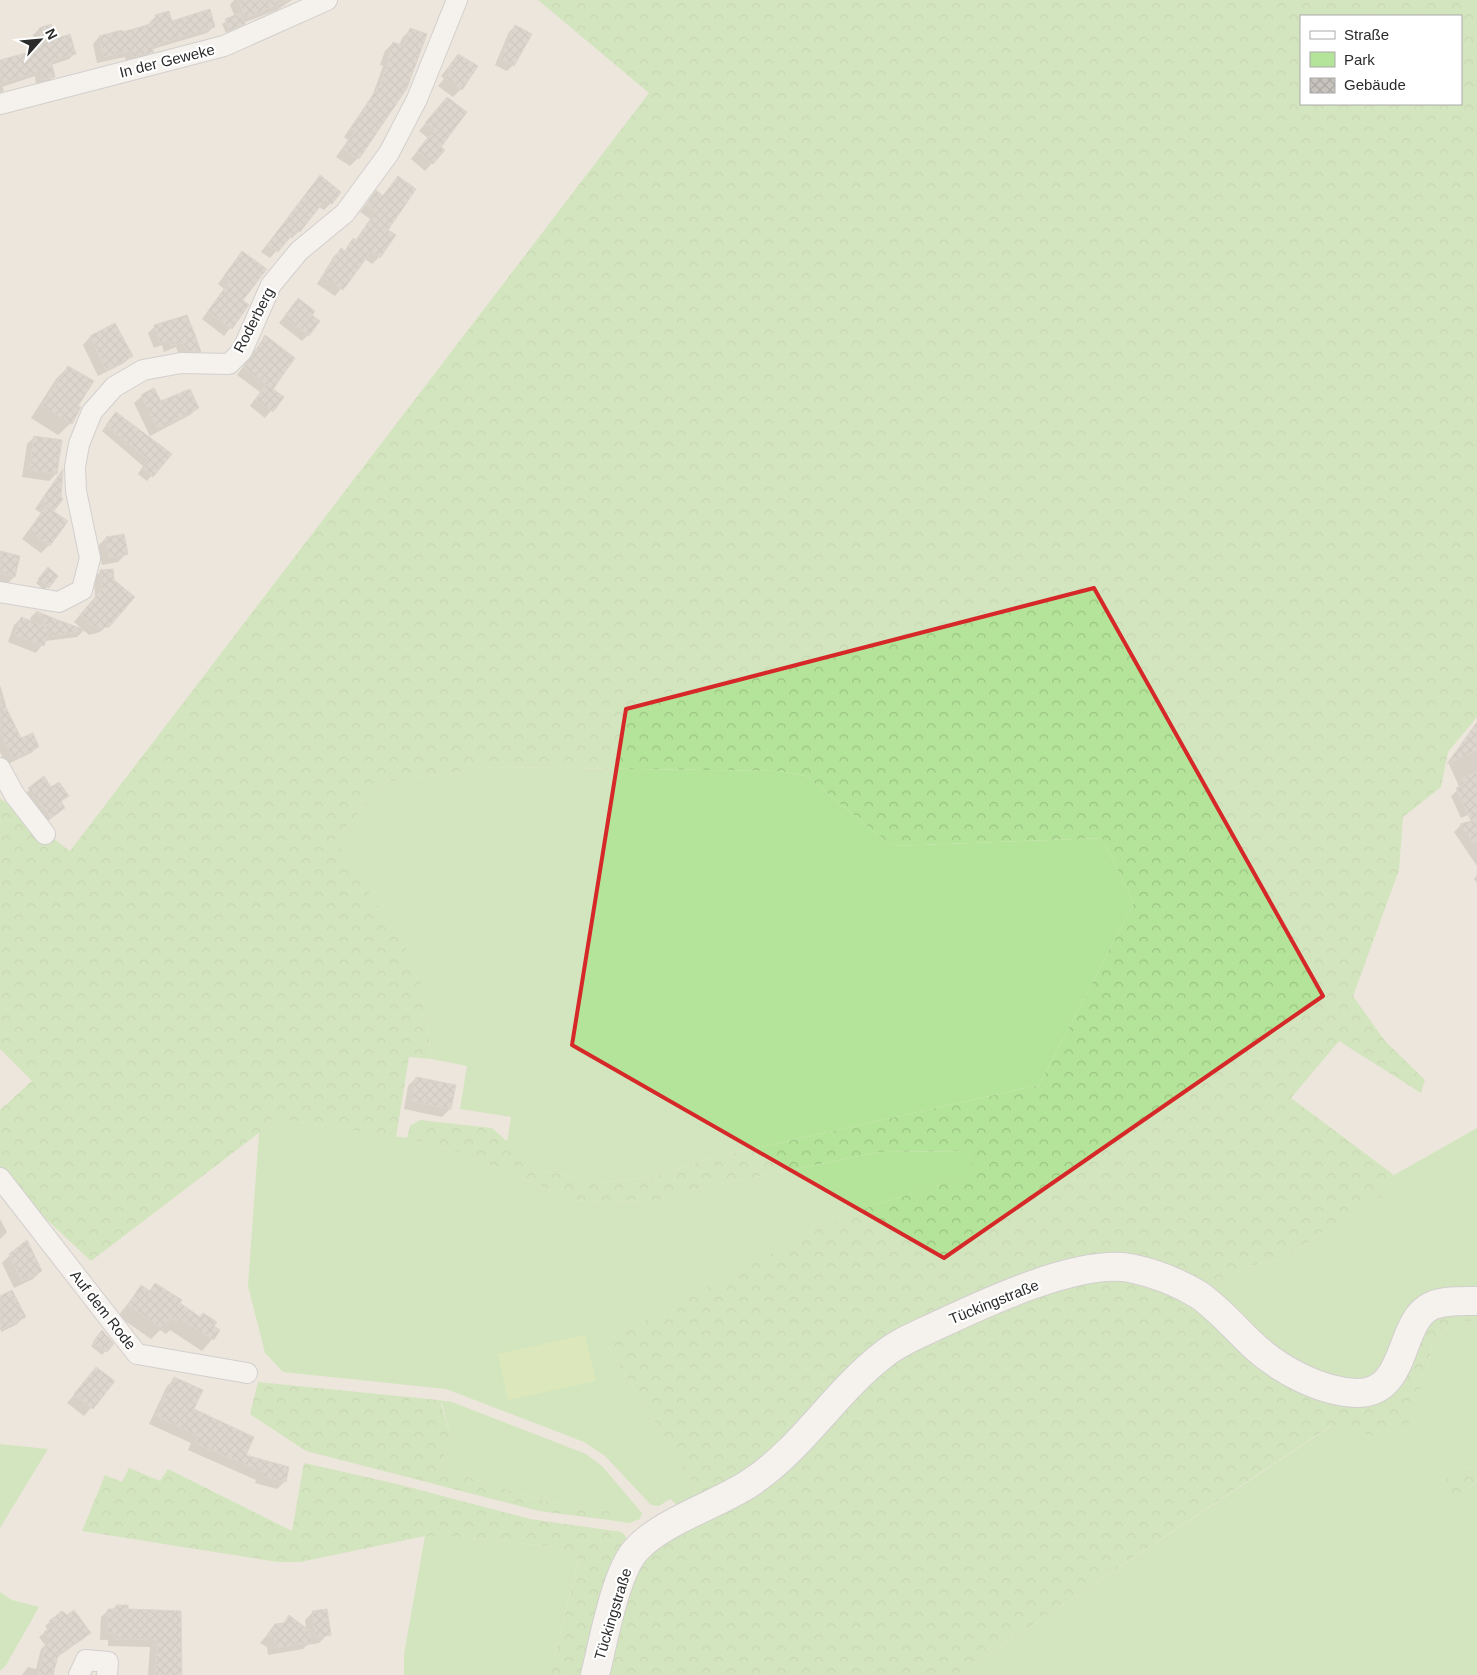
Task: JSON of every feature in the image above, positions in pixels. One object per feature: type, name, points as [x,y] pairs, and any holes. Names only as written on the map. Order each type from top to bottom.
[{"type":"street","name":"In der Geweke","points":[[0,104],[224,46],[327,0]]},
{"type":"street","name":"Roderberg","points":[[0,592],[59,602],[82,590],[90,558],[76,490],[75,467],[79,444],[92,412],[114,387],[143,370],[181,363],[230,364],[242,352],[271,285],[299,251],[346,213],[389,153],[413,106],[457,0]]},
{"type":"street","points":[[0,768],[14,794],[45,834]]},
{"type":"street","name":"Auf dem Rode","points":[[0,1178],[137,1354],[247,1373]]},
{"type":"street","name":"Tückingstraße","points":[[596,1675],[620,1580],[636,1549],[663,1529],[752,1482],[801,1438],[883,1354],[922,1333],[1014,1291],[1084,1271],[1126,1267],[1157,1275],[1201,1297],[1270,1360],[1329,1388],[1358,1393],[1370,1391],[1382,1385],[1396,1370],[1416,1322],[1430,1306],[1452,1302],[1477,1301]]},
{"type":"street","points":[[80,1675],[86,1660],[108,1662],[107,1675]]},
{"type":"highlighted area","points":[[1094,588],[1323,996],[944,1258],[572,1045],[626,709]]},
{"type":"green space","points":[[538,0],[1477,0],[1477,717],[1448,752],[1441,787],[1403,817],[1399,870],[1353,996],[1385,1041],[1425,1080],[1421,1093],[1339,1041],[1291,1098],[1394,1175],[1388,1192],[1285,1257],[1247,1267],[1207,1292],[1255,1347],[1357,1393],[1433,1315],[1477,1310],[1477,1320],[1468,1321],[1447,1329],[1432,1345],[1427,1370],[1409,1423],[1378,1436],[1353,1433],[1330,1426],[958,1675],[550,1675],[579,1559],[556,1547],[452,1536],[425,1536],[300,1562],[278,1562],[82,1531],[105,1475],[122,1482],[129,1468],[160,1481],[168,1469],[292,1531],[304,1463],[397,1484],[530,1519],[622,1532],[630,1543],[688,1516],[696,1488],[605,1342],[821,1227],[872,1206],[975,1173],[968,1151],[879,1152],[701,1188],[654,1201],[603,1202],[575,1200],[461,1153],[407,1138],[410,1126],[420,1120],[492,1128],[539,1170],[600,1183],[656,1176],[707,1159],[1039,1085],[1134,903],[1102,838],[892,846],[806,776],[779,771],[491,767],[385,782],[335,840],[415,963],[425,995],[431,1059],[409,1057],[396,1137],[273,1118],[259,1133],[91,1261],[0,1176],[0,1110],[32,1081],[0,1049],[0,798],[70,851],[649,93]]},
{"type":"green space","points":[[491,767],[779,771],[806,776],[892,846],[1102,838],[1134,903],[1039,1085],[707,1159],[656,1176],[600,1183],[539,1170],[507,1142],[511,1117],[460,1109],[467,1066],[431,1059],[425,995],[335,840],[385,782]]},
{"type":"green space","points":[[273,1118],[407,1138],[461,1153],[575,1200],[603,1202],[654,1201],[701,1188],[879,1152],[968,1151],[976,1173],[872,1206],[605,1342],[696,1488],[691,1506],[677,1505],[670,1499],[659,1506],[651,1505],[605,1456],[584,1442],[446,1389],[283,1372],[265,1353],[248,1286],[259,1133]]},
{"type":"green space","points":[[1477,1128],[1477,1295],[1382,1371],[1356,1384],[1282,1358],[1207,1292],[1247,1267],[1285,1257],[1388,1192],[1394,1175]]},
{"type":"green space","points":[[1477,1320],[1477,1466],[1457,1470],[1463,1492],[1477,1481],[1477,1675],[958,1675],[1331,1426],[1353,1433],[1427,1370],[1432,1345],[1447,1329],[1468,1321]]},
{"type":"green space","points":[[585,1335],[596,1381],[508,1400],[498,1354]]},
{"type":"green space","points":[[258,1382],[438,1400],[441,1404],[451,1438],[439,1468],[544,1501],[610,1511],[609,1520],[539,1511],[306,1451],[250,1414]]},
{"type":"green space","points":[[438,1400],[452,1402],[586,1454],[602,1466],[642,1513],[640,1519],[629,1523],[609,1520],[609,1511],[544,1501],[439,1468],[451,1438],[442,1404]]},
{"type":"green space","points":[[0,1444],[48,1449],[0,1528]]},
{"type":"green space","points":[[1477,1466],[1477,1481],[1463,1492],[1451,1496],[1438,1486],[1457,1470]]},
{"type":"green space","points":[[425,1536],[452,1536],[556,1547],[579,1558],[550,1675],[404,1675],[404,1654]]},
{"type":"green space","points":[[0,1592],[12,1600],[39,1607],[6,1665],[0,1671]]},
{"type":"building","points":[[238,0],[288,0],[246,18]]},
{"type":"building","points":[[210,9],[215,27],[161,43],[152,48],[154,52],[133,57],[131,51],[104,57],[99,36],[122,30],[123,32],[157,22],[155,15],[169,11],[172,21]]},
{"type":"building","points":[[240,13],[245,24],[229,31],[225,19]]},
{"type":"building","points":[[51,24],[55,39],[70,34],[76,54],[51,61],[55,77],[42,80],[40,71],[0,84],[0,60],[37,50],[35,38],[41,37],[39,28]]},
{"type":"building","points":[[515,25],[532,34],[514,66],[500,58]]},
{"type":"building","points":[[410,28],[427,34],[407,88],[359,159],[343,149],[355,131],[351,128],[380,85],[390,58],[388,57],[393,42],[404,46]]},
{"type":"building","points":[[458,54],[478,66],[462,90],[445,78],[451,70],[448,68]]},
{"type":"building","points":[[447,97],[467,112],[441,147],[445,150],[433,164],[417,151],[435,129],[425,123]]},
{"type":"building","points":[[320,175],[341,192],[332,204],[325,200],[300,232],[296,230],[278,252],[267,245]]},
{"type":"building","points":[[398,176],[416,189],[388,230],[396,235],[380,258],[371,252],[343,290],[323,277],[341,248],[345,251],[353,238],[356,240],[376,212],[366,205],[376,190],[383,196]]},
{"type":"building","points":[[242,251],[267,269],[243,300],[249,305],[232,329],[208,311],[230,281],[224,276]]},
{"type":"building","points":[[298,298],[315,311],[312,315],[320,321],[309,336],[284,317]]},
{"type":"building","points":[[187,315],[201,352],[186,351],[183,342],[171,346],[168,340],[160,343],[154,325]]},
{"type":"building","points":[[115,323],[133,356],[106,370],[90,336]]},
{"type":"building","points":[[265,335],[295,358],[273,389],[284,397],[273,412],[256,399],[266,384],[243,367],[253,356]]},
{"type":"building","points":[[68,366],[94,381],[78,406],[81,407],[72,424],[42,406]]},
{"type":"building","points":[[154,388],[161,401],[190,389],[199,408],[158,429],[141,395]]},
{"type":"building","points":[[116,412],[172,454],[153,477],[142,468],[148,460],[106,425]]},
{"type":"building","points":[[34,436],[62,440],[57,474],[29,470]]},
{"type":"building","points":[[63,469],[61,497],[63,499],[54,511],[40,502]]},
{"type":"building","points":[[46,506],[68,521],[50,546],[29,531]]},
{"type":"building","points":[[124,534],[128,554],[109,558],[106,537]]},
{"type":"building","points":[[0,551],[20,556],[15,577],[0,573]]},
{"type":"building","points":[[48,567],[58,576],[49,588],[38,579]]},
{"type":"building","points":[[113,569],[114,580],[135,597],[109,627],[96,628],[80,615],[102,589],[100,570]]},
{"type":"building","points":[[36,611],[85,630],[53,636],[50,631],[44,646],[14,635],[21,617],[47,627]]},
{"type":"building","points":[[0,695],[21,738],[33,733],[39,747],[13,759],[0,732]]},
{"type":"building","points":[[1477,722],[1477,750],[1447,764]]},
{"type":"building","points":[[1477,772],[1477,848],[1460,824],[1471,821],[1456,788],[1465,784],[1462,778]]},
{"type":"building","points":[[44,776],[51,787],[59,782],[69,796],[61,801],[65,808],[51,818],[28,788]]},
{"type":"building","points":[[416,1077],[456,1085],[451,1109],[411,1101]]},
{"type":"building","points":[[27,1240],[42,1271],[22,1281],[9,1254]]},
{"type":"building","points":[[155,1283],[182,1300],[180,1303],[200,1317],[203,1313],[217,1322],[214,1326],[220,1330],[214,1340],[181,1319],[178,1323],[170,1318],[163,1329],[128,1305],[141,1285],[150,1291]]},
{"type":"building","points":[[12,1290],[26,1317],[0,1330],[0,1296]]},
{"type":"building","points":[[102,1330],[114,1344],[107,1352],[93,1342]]},
{"type":"building","points":[[96,1367],[115,1381],[93,1409],[74,1394]]},
{"type":"building","points":[[174,1377],[203,1390],[194,1409],[254,1437],[246,1455],[289,1467],[286,1482],[262,1476],[263,1472],[195,1443],[198,1436],[156,1416]]},
{"type":"building","points":[[116,1605],[128,1605],[128,1609],[181,1611],[182,1675],[155,1675],[157,1640],[115,1639],[115,1633],[107,1633],[108,1609],[116,1609]]},
{"type":"building","points":[[327,1609],[331,1635],[316,1638],[312,1611]]},
{"type":"building","points":[[74,1610],[91,1633],[58,1656],[53,1675],[38,1675],[46,1642],[49,1640],[44,1632],[53,1625],[49,1621],[62,1611],[67,1615]]},
{"type":"building","points":[[289,1615],[310,1631],[312,1642],[276,1648],[274,1639],[267,1635],[275,1624],[284,1623]]}]
